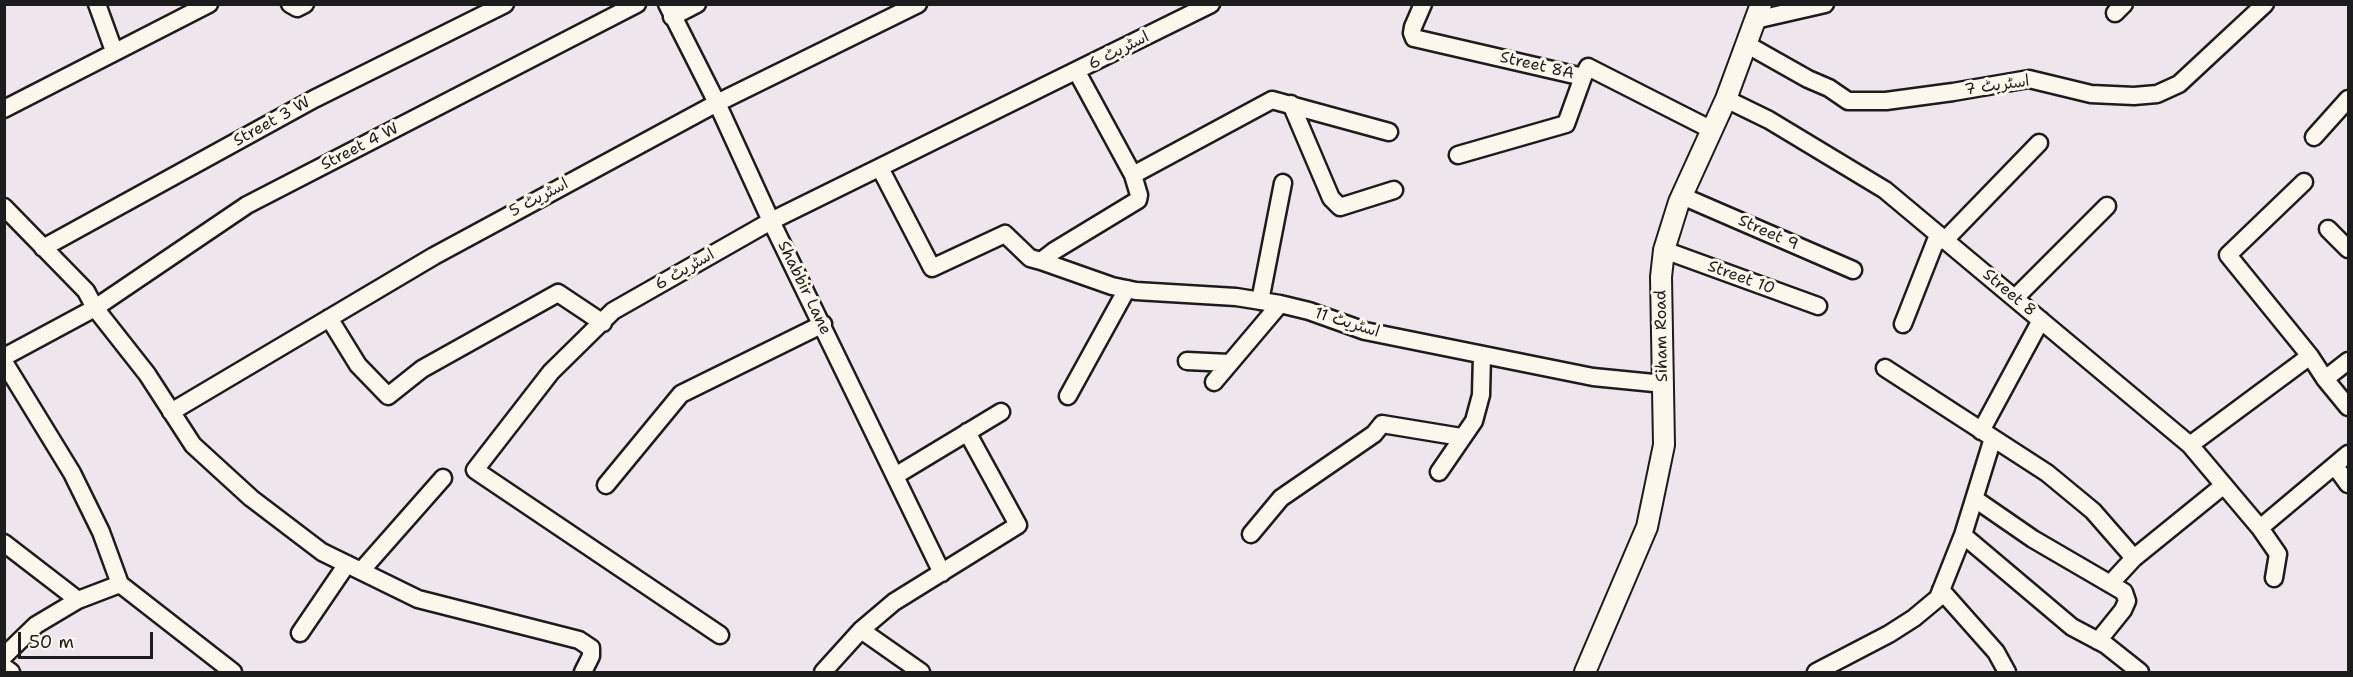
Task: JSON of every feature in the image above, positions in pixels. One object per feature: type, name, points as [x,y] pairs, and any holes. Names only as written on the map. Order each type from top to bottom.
[{"type":"street","points":[[97,4],[114,51]]},
{"type":"street","points":[[290,4],[297,8],[305,4]]},
{"type":"street","name":"Street 3 W","points":[[43,248],[314,99],[506,4]]},
{"type":"street","name":"Street 4 W","points":[[4,357],[95,308],[247,205],[637,4]]},
{"type":"street","points":[[669,10],[697,4]]},
{"type":"street","name":"اسٹریٹ 5","points":[[171,412],[434,256],[717,104],[918,4]]},
{"type":"street","name":"اسٹریٹ 6","points":[[720,636],[476,470],[552,372],[613,311],[771,221],[1211,4]]},
{"type":"street","name":"Street 8A","points":[[1423,4],[1413,27],[1414,38],[1583,77],[1588,67],[1712,130]]},
{"type":"street","points":[[1758,12],[1825,4]]},
{"type":"street","name":"اسٹریٹ 7","points":[[1746,44],[1848,101],[1919,96],[2029,79],[2091,94],[2134,96],[2157,94],[2179,84],[2265,4]]},
{"type":"street","points":[[4,109],[114,51],[210,5]]},
{"type":"street","name":"Shabbir Lane","points":[[669,10],[717,104],[771,221],[942,573]]},
{"type":"street","name":"Siham Road","points":[[1585,672],[1647,527],[1664,445],[1661,277],[1664,250],[1682,196],[1726,99],[1758,12]]},
{"type":"street","points":[[1044,258],[1138,200],[1139,189],[1077,72]]},
{"type":"street","points":[[1458,155],[1566,124],[1583,77]]},
{"type":"street","name":"Street 8","points":[[1726,99],[1769,120],[1885,190],[2016,297],[2190,445],[2260,528],[2278,554],[2274,578]]},
{"type":"street","points":[[2314,137],[2349,99]]},
{"type":"street","points":[[1132,175],[1272,100],[1389,132]]},
{"type":"street","points":[[1291,104],[1332,198],[1340,207],[1394,190]]},
{"type":"street","points":[[1904,324],[1941,238],[2039,143]]},
{"type":"street","name":"اسٹریٹ 11","points":[[880,168],[933,268],[1005,234],[1030,258],[1044,258],[1112,286],[1236,297],[1280,304],[1309,311],[1365,331],[1593,378],[1664,384]]},
{"type":"street","points":[[2304,182],[2228,255],[2349,407]]},
{"type":"street","points":[[1260,301],[1283,183]]},
{"type":"street","name":"Street 9","points":[[1682,196],[1853,270]]},
{"type":"street","points":[[2016,297],[2107,206]]},
{"type":"street","points":[[4,207],[86,291],[95,308],[147,374],[193,445],[251,498],[322,552],[418,599],[579,640],[591,648],[589,662],[583,672]]},
{"type":"street","points":[[2328,229],[2349,249]]},
{"type":"street","name":"Street 10","points":[[1664,250],[1818,306]]},
{"type":"street","points":[[1068,396],[1127,289]]},
{"type":"street","points":[[329,318],[358,365],[388,396],[422,369],[558,293],[603,323]]},
{"type":"street","points":[[1214,382],[1280,304]]},
{"type":"street","points":[[1816,672],[1914,618],[1938,598],[1964,535],[1975,499],[1987,435],[2041,320]]},
{"type":"street","points":[[606,485],[681,394],[823,324]]},
{"type":"street","points":[[1438,472],[1474,421],[1481,395],[1482,355]]},
{"type":"street","points":[[2190,445],[2310,356]]},
{"type":"street","points":[[1187,361],[1229,363]]},
{"type":"street","points":[[2325,379],[2349,361]]},
{"type":"street","points":[[4,362],[72,473],[101,532],[120,584],[233,672]]},
{"type":"street","points":[[1886,368],[2047,473],[2093,512],[2134,558]]},
{"type":"street","points":[[895,476],[1001,412]]},
{"type":"street","points":[[1251,534],[1281,498],[1374,434],[1382,424],[1461,437]]},
{"type":"street","points":[[823,672],[861,630],[894,602],[1018,525],[966,432]]},
{"type":"street","points":[[2260,528],[2349,454]]},
{"type":"street","points":[[2335,466],[2349,484]]},
{"type":"street","points":[[300,633],[354,567],[443,478]]},
{"type":"street","points":[[2110,584],[2134,558],[2224,485]]},
{"type":"street","points":[[1975,499],[2033,539],[2124,592],[2127,601],[2098,641]]},
{"type":"street","points":[[1964,535],[2072,627],[2106,645],[2140,672]]},
{"type":"street","points":[[4,543],[78,600]]},
{"type":"street","points":[[4,656],[36,625],[78,600],[120,584]]},
{"type":"street","points":[[1941,591],[1995,652],[2007,672]]},
{"type":"street","points":[[861,630],[921,672]]},
{"type":"street","points":[[4,667],[11,672]]}]
